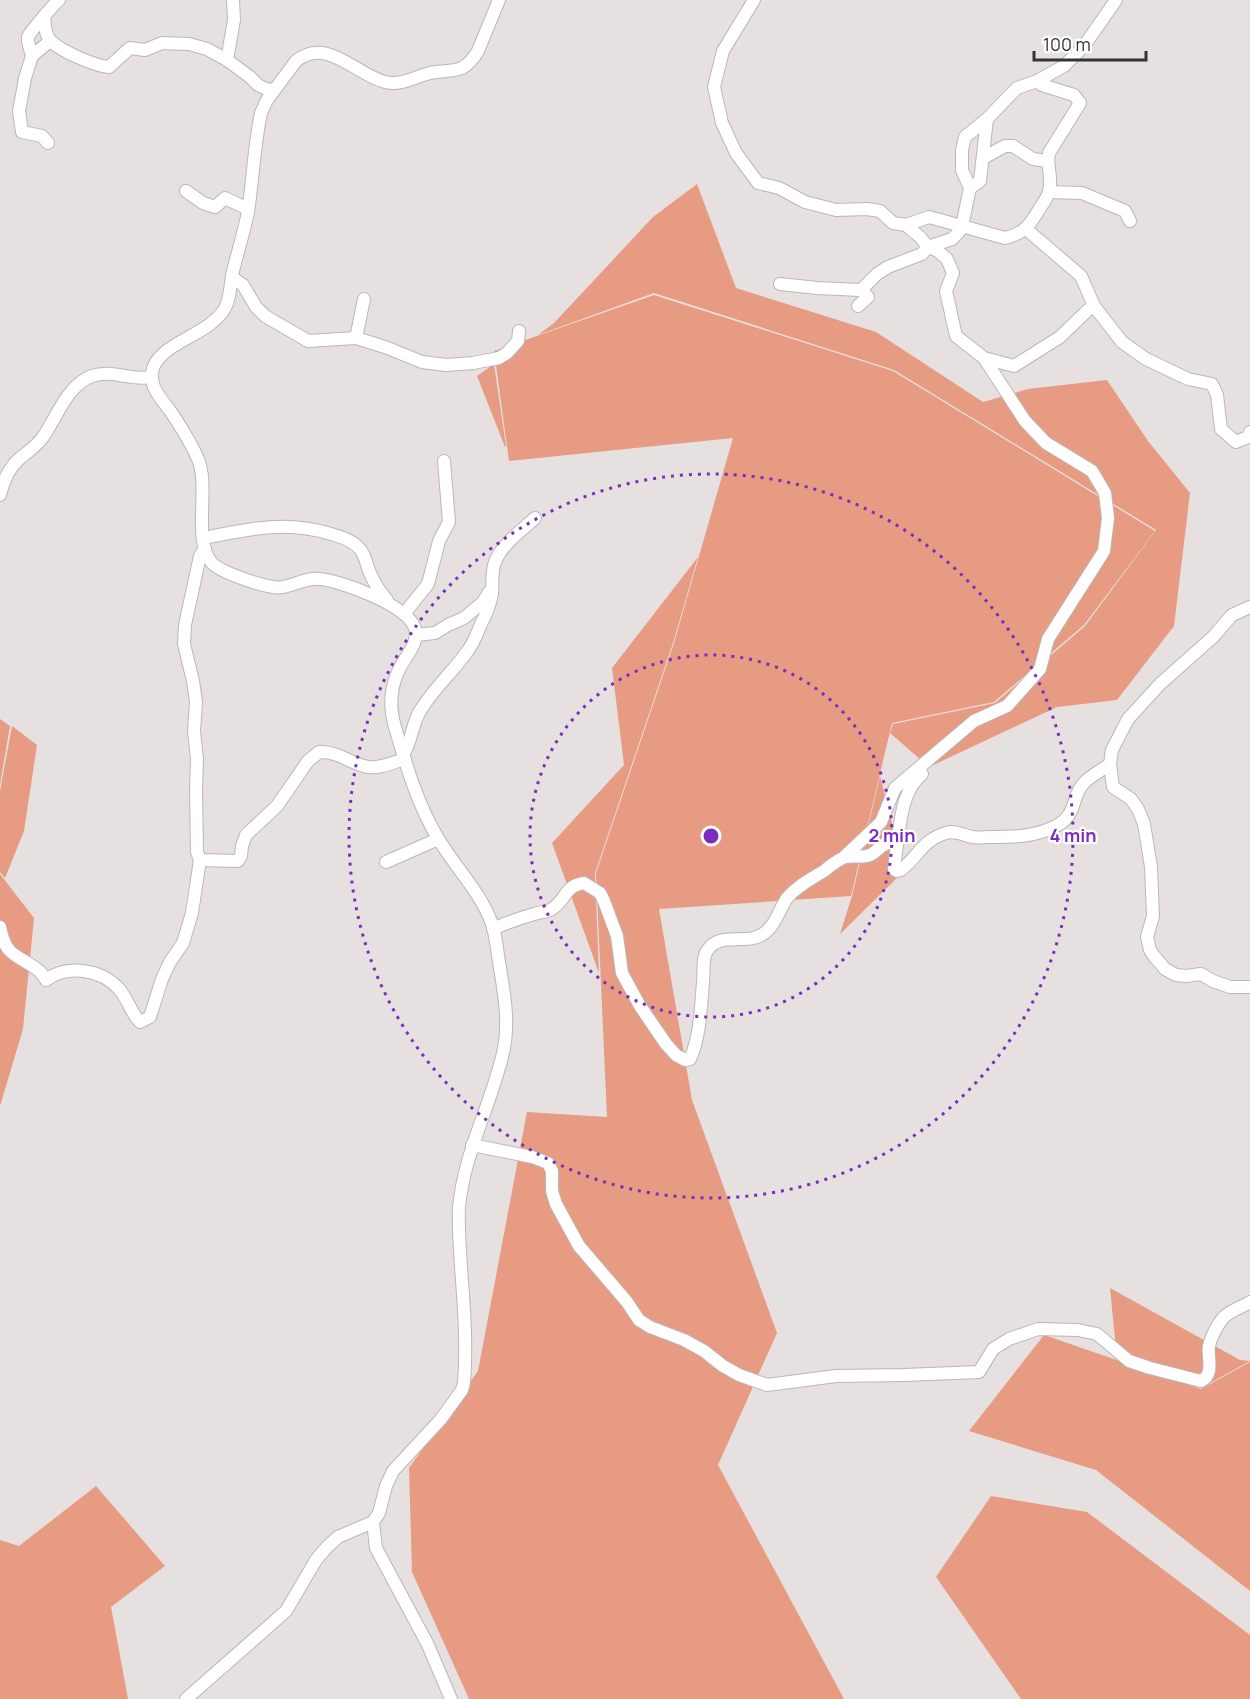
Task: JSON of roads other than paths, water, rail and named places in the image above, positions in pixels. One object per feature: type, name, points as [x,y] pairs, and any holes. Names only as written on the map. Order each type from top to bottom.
[{"type":"street","points":[[33,56],[28,37],[59,0]]},
{"type":"street","points":[[227,60],[234,20],[233,0]]},
{"type":"street","points":[[186,1699],[286,1611],[316,1560],[327,1547],[338,1537],[373,1522],[379,1513],[386,1486],[393,1471],[441,1419],[462,1389],[464,1383],[464,1320],[459,1218],[464,1175],[472,1145],[501,1062],[505,1041],[505,1001],[493,929],[483,906],[438,839],[420,801],[393,720],[392,693],[399,669],[416,635],[413,623],[404,614],[357,588],[321,579],[309,579],[281,588],[267,586],[217,567],[210,560],[204,543],[202,513],[204,483],[201,465],[155,388],[151,377],[155,363],[165,352],[202,330],[219,316],[227,304],[248,209],[258,130],[265,104],[296,61],[302,56],[313,53],[329,54],[367,75],[388,82],[400,82],[462,68],[474,58],[478,51],[499,0]]},
{"type":"street","points":[[754,0],[723,51],[714,87],[722,123],[736,153],[758,183],[779,188],[805,202],[836,210],[880,211],[893,223],[906,225],[929,218],[1005,238],[1015,236],[1026,229],[1049,192],[1047,161],[1049,153],[1080,103],[1074,95],[1042,85],[1037,81]]},
{"type":"street","points":[[861,290],[883,271],[922,254],[928,247],[952,239],[959,232],[970,188],[962,170],[962,150],[965,137],[987,119],[1017,88],[1037,81],[1064,66],[1084,46],[1116,0]]},
{"type":"street","points":[[44,17],[46,36],[50,41],[80,59],[104,67],[111,65],[130,48],[145,50],[162,43],[189,44],[207,49],[227,60],[258,85],[274,90]]},
{"type":"street","points":[[48,143],[42,136],[22,132],[19,111],[22,90],[33,56],[50,41]]},
{"type":"street","points":[[258,85],[265,104]]},
{"type":"street","points":[[970,188],[980,182],[987,119]]},
{"type":"street","points":[[983,158],[1005,146],[1013,146],[1033,159],[1047,161]]},
{"type":"street","points":[[186,191],[203,203],[215,207],[225,198],[248,209]]},
{"type":"street","points":[[1049,192],[1082,193],[1125,211],[1130,222]]},
{"type":"street","points":[[493,929],[510,921],[550,910],[562,901],[567,891],[576,884],[584,883],[600,893],[617,936],[622,973],[631,991],[666,1044],[676,1055],[685,1060],[690,1059],[699,1016],[705,953],[712,945],[730,939],[751,940],[767,931],[778,918],[786,899],[798,887],[844,857],[881,822],[895,788],[974,721],[1007,706],[1040,669],[1048,639],[1104,551],[1108,518],[1105,493],[1092,471],[1046,443],[1025,421],[984,358],[956,336],[946,291],[953,273],[948,259],[928,247],[906,225]]},
{"type":"street","points":[[1026,229],[1081,276],[1094,306],[1122,342],[1146,359],[1188,379],[1212,384],[1217,395],[1221,429],[1236,442],[1248,437],[1250,432]]},
{"type":"street","points":[[232,277],[243,285],[256,307],[265,316],[308,341],[356,338],[423,362],[446,365],[499,358],[518,341],[519,331]]},
{"type":"street","points":[[780,284],[861,290],[868,297],[858,306]]},
{"type":"street","points":[[356,338],[364,299]]},
{"type":"street","points":[[984,358],[1014,366],[1060,337],[1094,306]]},
{"type":"street","points":[[0,495],[10,471],[18,460],[42,438],[64,400],[83,380],[102,373],[143,379],[151,377]]},
{"type":"street","points":[[404,614],[428,584],[439,541],[449,522],[444,461]]},
{"type":"street","points":[[200,860],[238,861],[242,856],[242,846],[246,835],[277,806],[308,761],[319,753],[334,753],[372,767],[404,756],[420,710],[468,652],[487,613],[492,593],[494,566],[498,555],[535,518]]},
{"type":"street","points":[[204,543],[243,530],[272,526],[304,527],[347,540],[355,544],[362,552],[373,581],[390,606]]},
{"type":"street","points":[[0,927],[3,941],[9,950],[43,974],[46,980],[54,974],[71,970],[84,971],[103,978],[118,988],[140,1022],[150,1017],[162,979],[183,943],[192,913],[200,860],[197,852],[194,731],[196,702],[184,644],[185,625],[204,543]]},
{"type":"street","points":[[416,635],[435,633],[464,618],[483,602],[492,583]]},
{"type":"street","points":[[1250,607],[1232,615],[1213,638],[1160,684],[1128,719],[1112,750],[1110,764],[1113,787],[1131,799],[1144,824],[1151,877],[1153,916],[1147,937],[1150,950],[1165,969],[1176,975],[1201,974],[1230,987],[1250,987]]},
{"type":"street","points":[[933,755],[927,770],[914,781],[904,802],[894,869],[897,871],[906,866],[926,842],[948,832],[958,832],[974,838],[1016,837],[1035,834],[1058,824],[1067,818],[1074,806],[1078,791],[1084,783],[1110,764]]},
{"type":"street","points":[[386,862],[438,839]]},
{"type":"street","points":[[844,857],[868,856],[889,842],[897,844]]},
{"type":"street","points":[[472,1145],[548,1163],[552,1171],[552,1191],[556,1204],[579,1246],[627,1302],[639,1320],[650,1327],[684,1340],[739,1375],[767,1385],[836,1376],[904,1376],[979,1372],[993,1349],[1009,1339],[1038,1329],[1078,1330],[1097,1334],[1129,1361],[1201,1381],[1209,1374],[1209,1346],[1221,1321],[1226,1315],[1250,1302]]},
{"type":"street","points":[[373,1522],[376,1548],[428,1645],[451,1699]]}]
